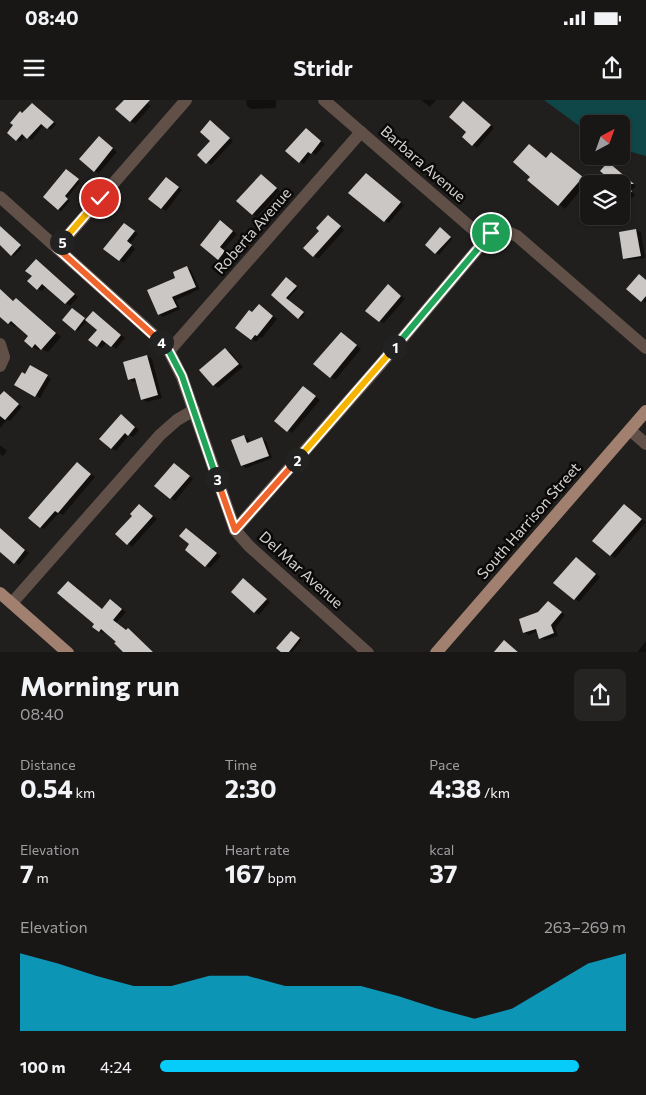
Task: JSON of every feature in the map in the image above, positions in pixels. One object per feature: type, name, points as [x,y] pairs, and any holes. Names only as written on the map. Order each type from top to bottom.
[{"type":"main road","name":"South Harrison Street","points":[[436,652],[646,411]]},
{"type":"main road","points":[[0,592],[68,652]]},
{"type":"street","points":[[57,248],[186,100]]},
{"type":"street","name":"Barbara Avenue","points":[[324,100],[476,231],[491,233],[503,230],[517,236],[646,348]]},
{"type":"street","name":"Roberta Avenue","points":[[169,351],[361,132]]},
{"type":"street","name":"Del Mar Avenue","points":[[0,197],[169,351],[182,376],[235,530],[249,546],[368,652]]},
{"type":"street","points":[[235,530],[380,365],[491,233]]},
{"type":"street","points":[[0,344],[4,357],[0,366]]},
{"type":"street","points":[[12,603],[160,436],[177,420],[194,410]]},
{"type":"street","points":[[630,430],[646,444]]},
{"type":"water","points":[[544,100],[646,100],[646,156],[630,152],[630,115],[580,115],[580,126]]},
{"type":"building","points":[[124,100],[150,100],[130,122],[115,109]]},
{"type":"building","points":[[463,101],[491,125],[472,146],[462,137],[466,132],[449,117]]},
{"type":"building","points":[[32,103],[54,122],[47,129],[41,124],[27,139],[22,134],[16,141],[7,133],[13,125],[10,123],[20,111],[22,113]]},
{"type":"building","points":[[210,120],[230,138],[206,164],[197,155],[210,141],[200,132]]},
{"type":"building","points":[[306,128],[321,141],[311,154],[308,152],[299,163],[285,151]]},
{"type":"building","points":[[99,136],[113,148],[94,172],[79,159]]},
{"type":"building","points":[[529,144],[546,158],[551,152],[580,175],[580,180],[558,206],[527,180],[530,177],[513,162]]},
{"type":"building","points":[[605,165],[612,165],[623,175],[605,175],[600,171]]},
{"type":"building","points":[[66,169],[79,179],[65,196],[68,199],[58,210],[43,197]]},
{"type":"building","points":[[366,173],[401,202],[384,222],[348,193]]},
{"type":"building","points":[[261,174],[277,188],[252,215],[236,201]]},
{"type":"building","points":[[166,177],[179,187],[161,209],[148,199]]},
{"type":"building","points":[[328,215],[341,226],[313,257],[303,248],[319,231],[316,228]]},
{"type":"building","points":[[220,220],[233,231],[220,247],[225,251],[218,260],[200,245]]},
{"type":"building","points":[[124,223],[135,231],[127,241],[132,245],[119,261],[103,249]]},
{"type":"building","points":[[0,226],[21,245],[11,256],[0,245]]},
{"type":"building","points":[[440,227],[451,237],[435,254],[425,245]]},
{"type":"building","points":[[636,229],[641,256],[623,259],[619,232]]},
{"type":"building","points":[[36,259],[75,294],[65,304],[42,284],[37,290],[27,281],[32,276],[25,271]]},
{"type":"building","points":[[187,266],[196,287],[172,297],[177,307],[158,315],[147,290],[175,278],[173,272]]},
{"type":"building","points":[[639,274],[646,280],[646,296],[641,302],[626,289]]},
{"type":"building","points":[[286,277],[297,286],[286,298],[304,312],[298,319],[271,295]]},
{"type":"building","points":[[388,284],[401,296],[379,322],[365,311]]},
{"type":"building","points":[[0,289],[13,301],[16,298],[56,333],[41,350],[35,344],[32,348],[24,341],[28,336],[11,321],[8,324],[0,317]]},
{"type":"building","points":[[259,304],[273,316],[257,336],[255,335],[251,340],[235,328],[249,310],[252,312]]},
{"type":"building","points":[[72,308],[85,318],[75,331],[62,320]]},
{"type":"building","points":[[93,311],[121,335],[111,347],[102,340],[97,347],[88,340],[97,330],[85,320]]},
{"type":"building","points":[[341,332],[357,345],[330,378],[313,364]]},
{"type":"building","points":[[225,348],[239,364],[213,386],[199,370]]},
{"type":"building","points":[[147,355],[158,395],[141,400],[135,378],[128,380],[123,362]]},
{"type":"building","points":[[30,365],[48,375],[35,397],[14,385],[22,372],[25,374]]},
{"type":"building","points":[[303,386],[316,396],[287,432],[274,421]]},
{"type":"building","points":[[4,391],[19,404],[5,420],[0,416],[0,395]]},
{"type":"building","points":[[121,414],[135,427],[128,436],[125,433],[111,449],[99,439]]},
{"type":"building","points":[[244,435],[247,443],[262,437],[269,456],[241,466],[231,440]]},
{"type":"building","points":[[77,462],[91,474],[58,513],[55,511],[40,528],[28,518]]},
{"type":"building","points":[[174,463],[190,476],[170,499],[154,486]]},
{"type":"building","points":[[139,504],[153,516],[127,545],[115,534],[132,516],[130,514]]},
{"type":"building","points":[[624,504],[642,519],[610,556],[592,541]]},
{"type":"building","points":[[0,528],[25,550],[14,564],[0,552]]},
{"type":"building","points":[[186,528],[217,553],[205,567],[185,550],[189,544],[179,536]]},
{"type":"building","points":[[576,557],[596,574],[574,600],[553,583]]},
{"type":"building","points":[[243,578],[267,599],[254,613],[231,592]]},
{"type":"building","points":[[68,581],[102,609],[110,599],[122,609],[113,620],[126,630],[128,628],[153,652],[123,652],[114,643],[116,642],[101,629],[99,632],[92,627],[94,624],[57,593]]},
{"type":"building","points":[[548,601],[562,612],[551,625],[554,633],[539,639],[536,629],[523,633],[519,619],[538,612]]},
{"type":"building","points":[[291,631],[300,638],[289,652],[281,652],[276,648]]},
{"type":"building","points":[[504,640],[518,652],[494,652]]},
{"type":"route","points":[[100,198],[57,248],[154,335],[169,351],[182,376],[235,530],[380,365],[491,233]]}]
